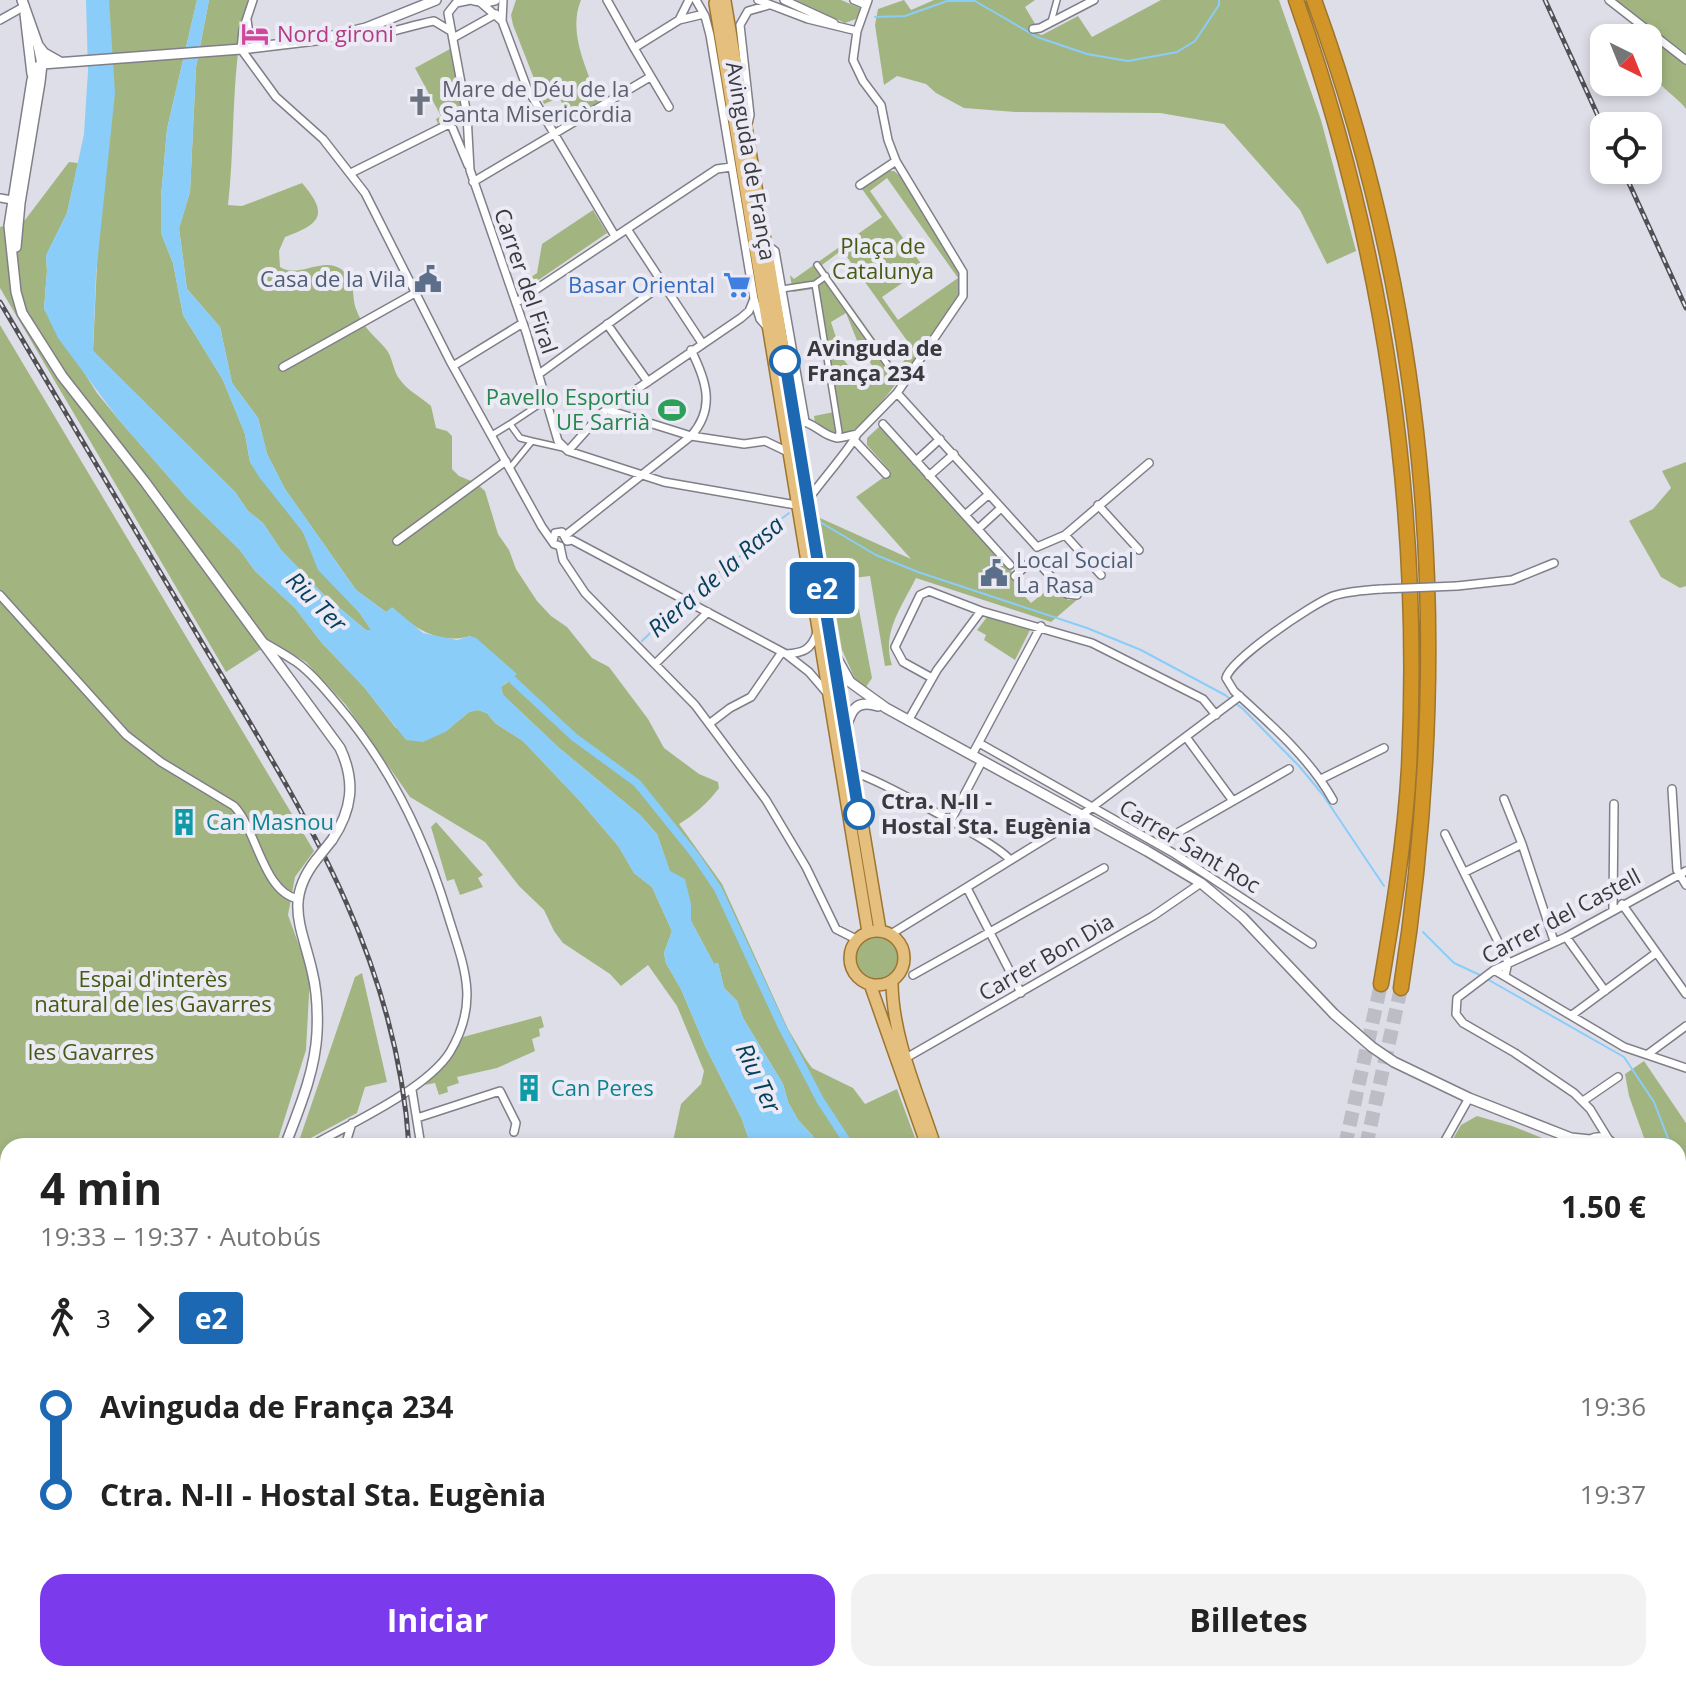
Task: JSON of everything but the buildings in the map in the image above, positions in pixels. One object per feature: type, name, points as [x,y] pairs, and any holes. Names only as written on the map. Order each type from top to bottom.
[{"type":"highway","points":[[1296,0],[1352,180],[1383,322],[1407,518],[1412,657],[1409,771],[1393,912],[1381,984]]},
{"type":"highway","points":[[1314,0],[1369,174],[1400,314],[1424,500],[1430,630],[1428,751],[1416,892],[1401,988]]},
{"type":"main road","points":[[699,0],[722,1]]},
{"type":"main road","name":"Avinguda de França","points":[[722,1],[785,361],[799,419],[802,503],[828,695],[880,932]]},
{"type":"main road","name":"Avinguda de França","points":[[722,1],[788,452],[833,650],[880,932]]},
{"type":"main road","points":[[880,932],[901,944],[905,956],[901,971],[892,981],[881,985],[858,978],[850,964],[850,953],[856,939],[880,932]]},
{"type":"main road","points":[[892,981],[892,1002],[906,1058],[932,1138]]},
{"type":"main road","points":[[870,984],[924,1138]]},
{"type":"street","points":[[237,49],[253,0]]},
{"type":"street","points":[[289,1138],[310,1076],[317,1032],[315,988],[298,922],[298,899],[306,875],[344,820],[350,801],[351,781],[347,765],[335,740],[47,355],[18,303],[9,226],[16,202],[37,67],[42,64],[263,47],[337,36],[384,22],[436,0]]},
{"type":"street","points":[[452,35],[448,13],[451,7],[456,3],[495,0]]},
{"type":"street","points":[[502,21],[503,0]]},
{"type":"street","points":[[607,0],[669,107]]},
{"type":"street","points":[[679,20],[689,0]]},
{"type":"street","name":"Avinguda de França","points":[[699,0],[754,299],[760,319],[768,328]]},
{"type":"street","points":[[758,0],[825,24],[836,24]]},
{"type":"street","points":[[784,0],[857,31]]},
{"type":"street","points":[[510,424],[520,438],[643,476],[802,503],[897,393],[963,296],[965,279],[960,265],[896,161],[881,105],[863,81],[853,60],[857,31],[868,1],[854,0]]},
{"type":"street","points":[[1051,23],[1057,0]]},
{"type":"street","points":[[1033,29],[1094,0]]},
{"type":"street","points":[[1609,0],[1686,60]]},
{"type":"street","points":[[475,1],[502,21],[527,88],[615,236]]},
{"type":"street","points":[[0,20],[24,3]]},
{"type":"street","points":[[24,3],[36,81]]},
{"type":"street","points":[[24,3],[42,64]]},
{"type":"street","name":"Avinguda de França","points":[[746,130],[750,115],[740,25],[748,11],[769,5]]},
{"type":"street","points":[[452,35],[496,14]]},
{"type":"street","points":[[634,48],[679,20],[704,14]]},
{"type":"street","points":[[247,18],[249,34],[263,47]]},
{"type":"street","points":[[337,36],[352,38],[395,32],[434,21],[452,35]]},
{"type":"street","points":[[26,26],[36,59],[42,64]]},
{"type":"street","name":"Carrer del Firal","points":[[452,35],[467,115],[470,170]]},
{"type":"street","points":[[38,45],[57,62]]},
{"type":"street","points":[[237,49],[276,97],[323,139],[365,193],[453,366],[508,465],[561,541],[560,554],[572,577],[611,621],[673,680],[709,724],[766,800],[806,867],[836,929],[856,939]]},
{"type":"street","points":[[36,81],[57,62]]},
{"type":"street","points":[[473,182],[650,77]]},
{"type":"street","points":[[351,173],[467,115]]},
{"type":"street","name":"Carrer del Firal","points":[[450,122],[517,302],[558,441],[566,450]]},
{"type":"street","points":[[860,185],[896,161]]},
{"type":"street","points":[[517,302],[717,169],[731,167]]},
{"type":"street","points":[[0,198],[16,202]]},
{"type":"street","points":[[627,229],[702,343]]},
{"type":"street","name":"Avinguda de França","points":[[767,245],[775,251],[782,289],[799,419]]},
{"type":"street","points":[[817,265],[903,382]]},
{"type":"street","points":[[782,289],[815,284],[826,276]]},
{"type":"street","points":[[539,374],[663,284]]},
{"type":"street","points":[[815,284],[838,438]]},
{"type":"street","points":[[283,367],[415,293]]},
{"type":"street","points":[[566,450],[608,410],[741,318],[749,311],[754,299]]},
{"type":"street","points":[[453,366],[523,323]]},
{"type":"street","points":[[607,324],[648,382]]},
{"type":"street","points":[[785,361],[792,349]]},
{"type":"street","points":[[561,541],[700,426],[707,388],[691,350]]},
{"type":"street","points":[[897,393],[1037,547]]},
{"type":"street","points":[[492,436],[546,400]]},
{"type":"street","points":[[608,410],[691,436],[744,444],[765,441],[788,452]]},
{"type":"street","points":[[799,419],[838,438],[856,437]]},
{"type":"street","points":[[883,424],[1010,565]]},
{"type":"street","points":[[856,437],[886,474]]},
{"type":"street","points":[[916,461],[940,439]]},
{"type":"street","points":[[397,541],[508,465],[532,441]]},
{"type":"street","points":[[929,476],[954,454]]},
{"type":"street","points":[[1037,547],[1065,535],[1149,463]]},
{"type":"street","points":[[965,515],[989,494]]},
{"type":"street","points":[[1098,505],[1139,550]]},
{"type":"street","points":[[978,529],[1001,508]]},
{"type":"street","points":[[1065,535],[1101,575]]},
{"type":"street","points":[[561,541],[574,541],[784,653],[809,672],[828,695]]},
{"type":"street","points":[[1015,576],[1034,558],[1037,547]]},
{"type":"street","points":[[1034,558],[1067,594],[1071,597],[1077,595]]},
{"type":"street","points":[[1333,800],[1321,779],[1266,719],[1240,696],[1226,678],[1228,672],[1314,605],[1333,596],[1351,591],[1512,580],[1554,563]]},
{"type":"street","points":[[932,678],[903,662],[895,647],[920,595],[929,591],[981,611],[1092,643],[1203,699],[1216,715]]},
{"type":"street","points":[[0,595],[126,735],[142,749],[234,806],[244,816],[278,888],[288,897],[298,899]]},
{"type":"street","points":[[908,721],[932,678],[981,611]]},
{"type":"street","points":[[655,664],[708,612]]},
{"type":"street","points":[[972,755],[1041,626]]},
{"type":"street","points":[[709,724],[751,697],[784,653],[806,651],[818,632]]},
{"type":"street","points":[[263,642],[297,662],[311,675],[370,746],[416,826],[442,895],[467,978],[467,1000],[449,1053],[412,1090],[325,1138]]},
{"type":"street","points":[[833,650],[850,682],[886,708],[1201,883],[1243,918],[1354,1032],[1394,1062],[1418,1076],[1564,1138]]},
{"type":"street","points":[[880,932],[967,888],[1071,823],[1240,696]]},
{"type":"street","points":[[845,729],[851,712],[859,704],[886,708]]},
{"type":"street","points":[[1186,737],[1233,801]]},
{"type":"street","name":"Carrer Sant Roc","points":[[979,743],[1158,844],[1312,944]]},
{"type":"street","points":[[1321,779],[1384,748]]},
{"type":"street","points":[[950,822],[982,761]]},
{"type":"street","points":[[1158,844],[1289,769]]},
{"type":"street","points":[[852,772],[1004,851],[1010,860]]},
{"type":"street","points":[[1672,789],[1677,870],[1683,874],[1686,885]]},
{"type":"street","points":[[1504,799],[1554,941]]},
{"type":"street","points":[[1613,909],[1614,804]]},
{"type":"street","points":[[1445,834],[1508,962],[1505,976]]},
{"type":"street","points":[[1465,872],[1522,844]]},
{"type":"street","points":[[913,975],[1104,868]]},
{"type":"street","name":"Carrer del Castell","points":[[1583,1101],[1515,1053],[1463,1023],[1456,1014],[1457,998],[1508,962],[1566,937],[1622,904],[1683,874]]},
{"type":"street","name":"Carrer Bon Dia","points":[[906,1058],[1153,916],[1201,883]]},
{"type":"street","points":[[967,888],[1021,993]]},
{"type":"street","points":[[1622,904],[1686,994]]},
{"type":"street","points":[[1566,937],[1605,991]]},
{"type":"street","points":[[1572,1015],[1656,953]]},
{"type":"street","points":[[1491,972],[1505,976],[1624,1047],[1686,1068]]},
{"type":"street","points":[[1677,982],[1686,976]]},
{"type":"street","points":[[1648,1054],[1686,1026]]},
{"type":"street","points":[[1608,1138],[1583,1101],[1618,1077]]},
{"type":"street","points":[[412,1090],[420,1138]]},
{"type":"street","points":[[417,1118],[500,1091],[516,1123],[514,1132]]},
{"type":"street","points":[[1446,1138],[1469,1098]]},
{"type":"street","points":[[347,1138],[352,1123]]},
{"type":"street","points":[[1591,1138],[1599,1127]]},
{"type":"green space","points":[[109,0],[197,0],[167,129],[161,197],[161,233],[173,263],[183,315],[223,380],[245,434],[250,462],[303,532],[319,570],[359,612],[372,631],[366,630],[324,595],[281,550],[263,523],[248,511],[235,492],[93,351]]},
{"type":"green space","points":[[209,0],[248,0],[238,50],[228,205],[242,206],[302,183],[316,203],[317,217],[307,227],[285,237],[279,251],[280,267],[295,271],[326,265],[341,269],[346,274],[359,315],[388,352],[398,377],[409,390],[431,406],[436,428],[452,436],[452,469],[485,491],[498,534],[537,601],[567,627],[592,658],[609,667],[648,719],[664,748],[699,774],[718,782],[719,788],[710,799],[679,824],[722,884],[788,1029],[812,1068],[853,1088],[865,1104],[897,1089],[915,1138],[813,1138],[788,1102],[783,1084],[743,1018],[737,1001],[724,988],[718,963],[714,964],[691,921],[691,904],[670,872],[657,834],[640,815],[558,747],[503,695],[501,687],[508,682],[470,636],[448,638],[428,633],[393,608],[386,612],[356,590],[285,489],[267,454],[258,418],[232,383],[220,327],[187,289],[179,228],[190,192],[196,67]]},
{"type":"green space","points":[[516,0],[581,0],[576,26],[578,39],[599,103],[573,119],[559,98],[544,104],[513,25],[511,15]]},
{"type":"green space","points":[[796,0],[841,0],[860,8],[856,19],[845,23]]},
{"type":"green space","points":[[904,0],[911,10],[934,0],[1035,0],[1025,7],[1037,27],[1030,31],[1042,35],[1078,16],[1092,37],[1161,0],[1279,0],[1321,120],[1356,251],[1327,264],[1300,210],[1224,124],[1160,113],[1015,112],[964,108],[926,84],[897,76],[884,85],[875,25],[878,9]]},
{"type":"green space","points":[[1614,0],[1686,0],[1686,109],[1662,86],[1662,24],[1639,24],[1637,18]]},
{"type":"green space","points":[[450,49],[462,111],[438,124],[436,119],[441,116],[415,68]]},
{"type":"green space","points":[[69,162],[78,163],[67,213],[46,256],[44,309],[97,393],[188,499],[240,550],[255,571],[295,608],[396,728],[445,732],[469,712],[478,710],[487,713],[495,723],[523,741],[579,800],[619,847],[634,873],[652,887],[672,931],[664,953],[666,963],[681,989],[748,1138],[674,1138],[681,1104],[701,1084],[704,1071],[677,1006],[648,965],[621,986],[610,974],[563,943],[544,910],[519,886],[485,842],[410,797],[346,705],[306,662],[272,642],[226,672],[0,288],[0,227],[25,220]]},
{"type":"green space","name":"Plaça de Catalunya","points":[[887,171],[899,175],[961,277],[958,297],[890,392],[861,424],[850,432],[836,434],[815,424],[814,416],[834,412],[813,289],[793,292],[790,275],[794,279],[882,217],[862,189]],"holes":[[[887,178],[958,278],[898,320],[882,297],[924,268],[870,191]],[[842,250],[913,349],[897,370],[822,265]],[[846,313],[860,348],[873,367],[861,381],[843,359],[831,322]]]},
{"type":"green space","points":[[593,210],[607,233],[521,292],[518,286],[537,273],[542,244]]},
{"type":"green space","name":"Espai d'interès natural de les Gavarres","points":[[0,325],[314,851],[295,877],[288,915],[310,976],[306,1050],[278,1138],[0,1138]]},
{"type":"green space","points":[[880,426],[1022,583],[1017,588],[1031,603],[1051,587],[1068,600],[1078,599],[1051,622],[916,578],[891,631],[889,654],[892,665],[885,666],[870,576],[853,578],[872,678],[866,687],[856,681],[842,650],[820,518],[911,559],[856,497],[891,472],[867,445],[867,438]]},
{"type":"green space","points":[[1686,462],[1686,586],[1680,588],[1661,577],[1629,521],[1653,509],[1671,488],[1662,471]]},
{"type":"green space","points":[[987,617],[1030,630],[1015,660],[984,640],[986,635],[977,630]]},
{"type":"green space","points":[[436,822],[483,875],[478,878],[483,887],[460,895],[454,879],[447,881],[431,827]]},
{"type":"green space","points":[[877,937],[892,943],[898,958],[892,973],[877,979],[862,973],[856,958],[862,943]]},
{"type":"green space","points":[[362,973],[387,1082],[365,1087],[357,1113],[311,1138],[300,1138],[355,977]]},
{"type":"green space","points":[[541,1016],[544,1027],[539,1029],[540,1036],[532,1039],[535,1051],[497,1068],[457,1077],[459,1083],[447,1087],[448,1092],[439,1095],[435,1083],[424,1085],[443,1067],[463,1037]]},
{"type":"green space","points":[[1644,1061],[1686,1123],[1686,1138],[1644,1138],[1629,1096],[1625,1074]]},
{"type":"green space","points":[[1477,1116],[1542,1138],[1454,1138],[1461,1125]]},
{"type":"water","name":"Riu Ter","points":[[86,0],[109,0],[115,93],[96,274],[93,351],[235,492],[248,511],[263,523],[281,550],[324,595],[366,630],[371,630],[359,612],[318,570],[303,532],[250,462],[245,434],[223,380],[183,315],[173,263],[161,233],[167,129],[197,0],[209,0],[196,67],[190,192],[179,228],[187,289],[220,327],[232,383],[258,418],[267,454],[285,489],[356,590],[386,612],[392,607],[423,633],[457,640],[470,636],[476,638],[517,674],[501,687],[503,695],[558,747],[640,815],[657,834],[670,871],[685,879],[691,904],[691,921],[714,964],[718,963],[724,988],[737,1001],[743,1018],[783,1084],[798,1120],[814,1138],[748,1138],[681,989],[666,963],[664,953],[672,931],[652,887],[634,873],[619,847],[579,800],[523,741],[495,723],[487,713],[478,710],[469,712],[445,732],[423,742],[406,740],[295,608],[255,571],[240,550],[188,499],[119,420],[58,338],[44,309],[46,255],[67,213],[84,134],[88,71]]},
{"type":"waterway","points":[[875,17],[905,16],[947,1],[975,1],[1037,37],[1087,54],[1128,61],[1177,52],[1195,41],[1219,5],[1219,0]]},
{"type":"waterway","name":"Riera de la Rasa","points":[[685,598],[743,554],[789,513]]},
{"type":"waterway","name":"Riera de la Rasa","points":[[820,522],[876,555],[918,572],[1087,628],[1141,650],[1225,695],[1299,766],[1323,795],[1384,886]]},
{"type":"waterway","name":"Riera de la Rasa","points":[[642,641],[681,603]]},
{"type":"waterway","points":[[505,673],[574,737],[637,783],[695,855],[718,889],[782,1027],[820,1100],[845,1138]]},
{"type":"waterway","points":[[1423,932],[1454,963],[1482,976]]},
{"type":"waterway","points":[[1487,979],[1624,1057],[1654,1102],[1668,1138]]},
{"type":"tunnel","points":[[1347,1138],[1381,984]]},
{"type":"tunnel","points":[[1368,1138],[1401,988]]},
{"type":"railway","points":[[1545,0],[1596,112]]},
{"type":"railway","points":[[1629,184],[1686,308]]},
{"type":"railway","points":[[0,302],[273,761],[336,881],[363,943],[385,1007],[400,1075],[408,1138]]},
{"type":"bus line","name":"e2","points":[[785,361],[859,814]]},
{"type":"place","name":"Nord gironi","points":[[255,34]]},
{"type":"place","name":"Mare de Déu de la Santa Misericòrdia","points":[[420,102]]},
{"type":"place","name":"Casa de la Vila","points":[[428,279]]},
{"type":"place","name":"Basar Oriental","points":[[737,285]]},
{"type":"place","name":"Avinguda de França 234","points":[[785,361]]},
{"type":"place","name":"Pavello Esportiu UE Sarrià","points":[[672,410]]},
{"type":"place","name":"Local Social La Rasa","points":[[994,573]]},
{"type":"place","name":"Ctra. N-II - Hostal Sta. Eugènia","points":[[859,814]]},
{"type":"place","name":"Can Masnou","points":[[184,822]]},
{"type":"place","name":"Can Peres","points":[[529,1088]]},
{"type":"park label","name":"les Gavarres","points":[[91,1052]]}]
